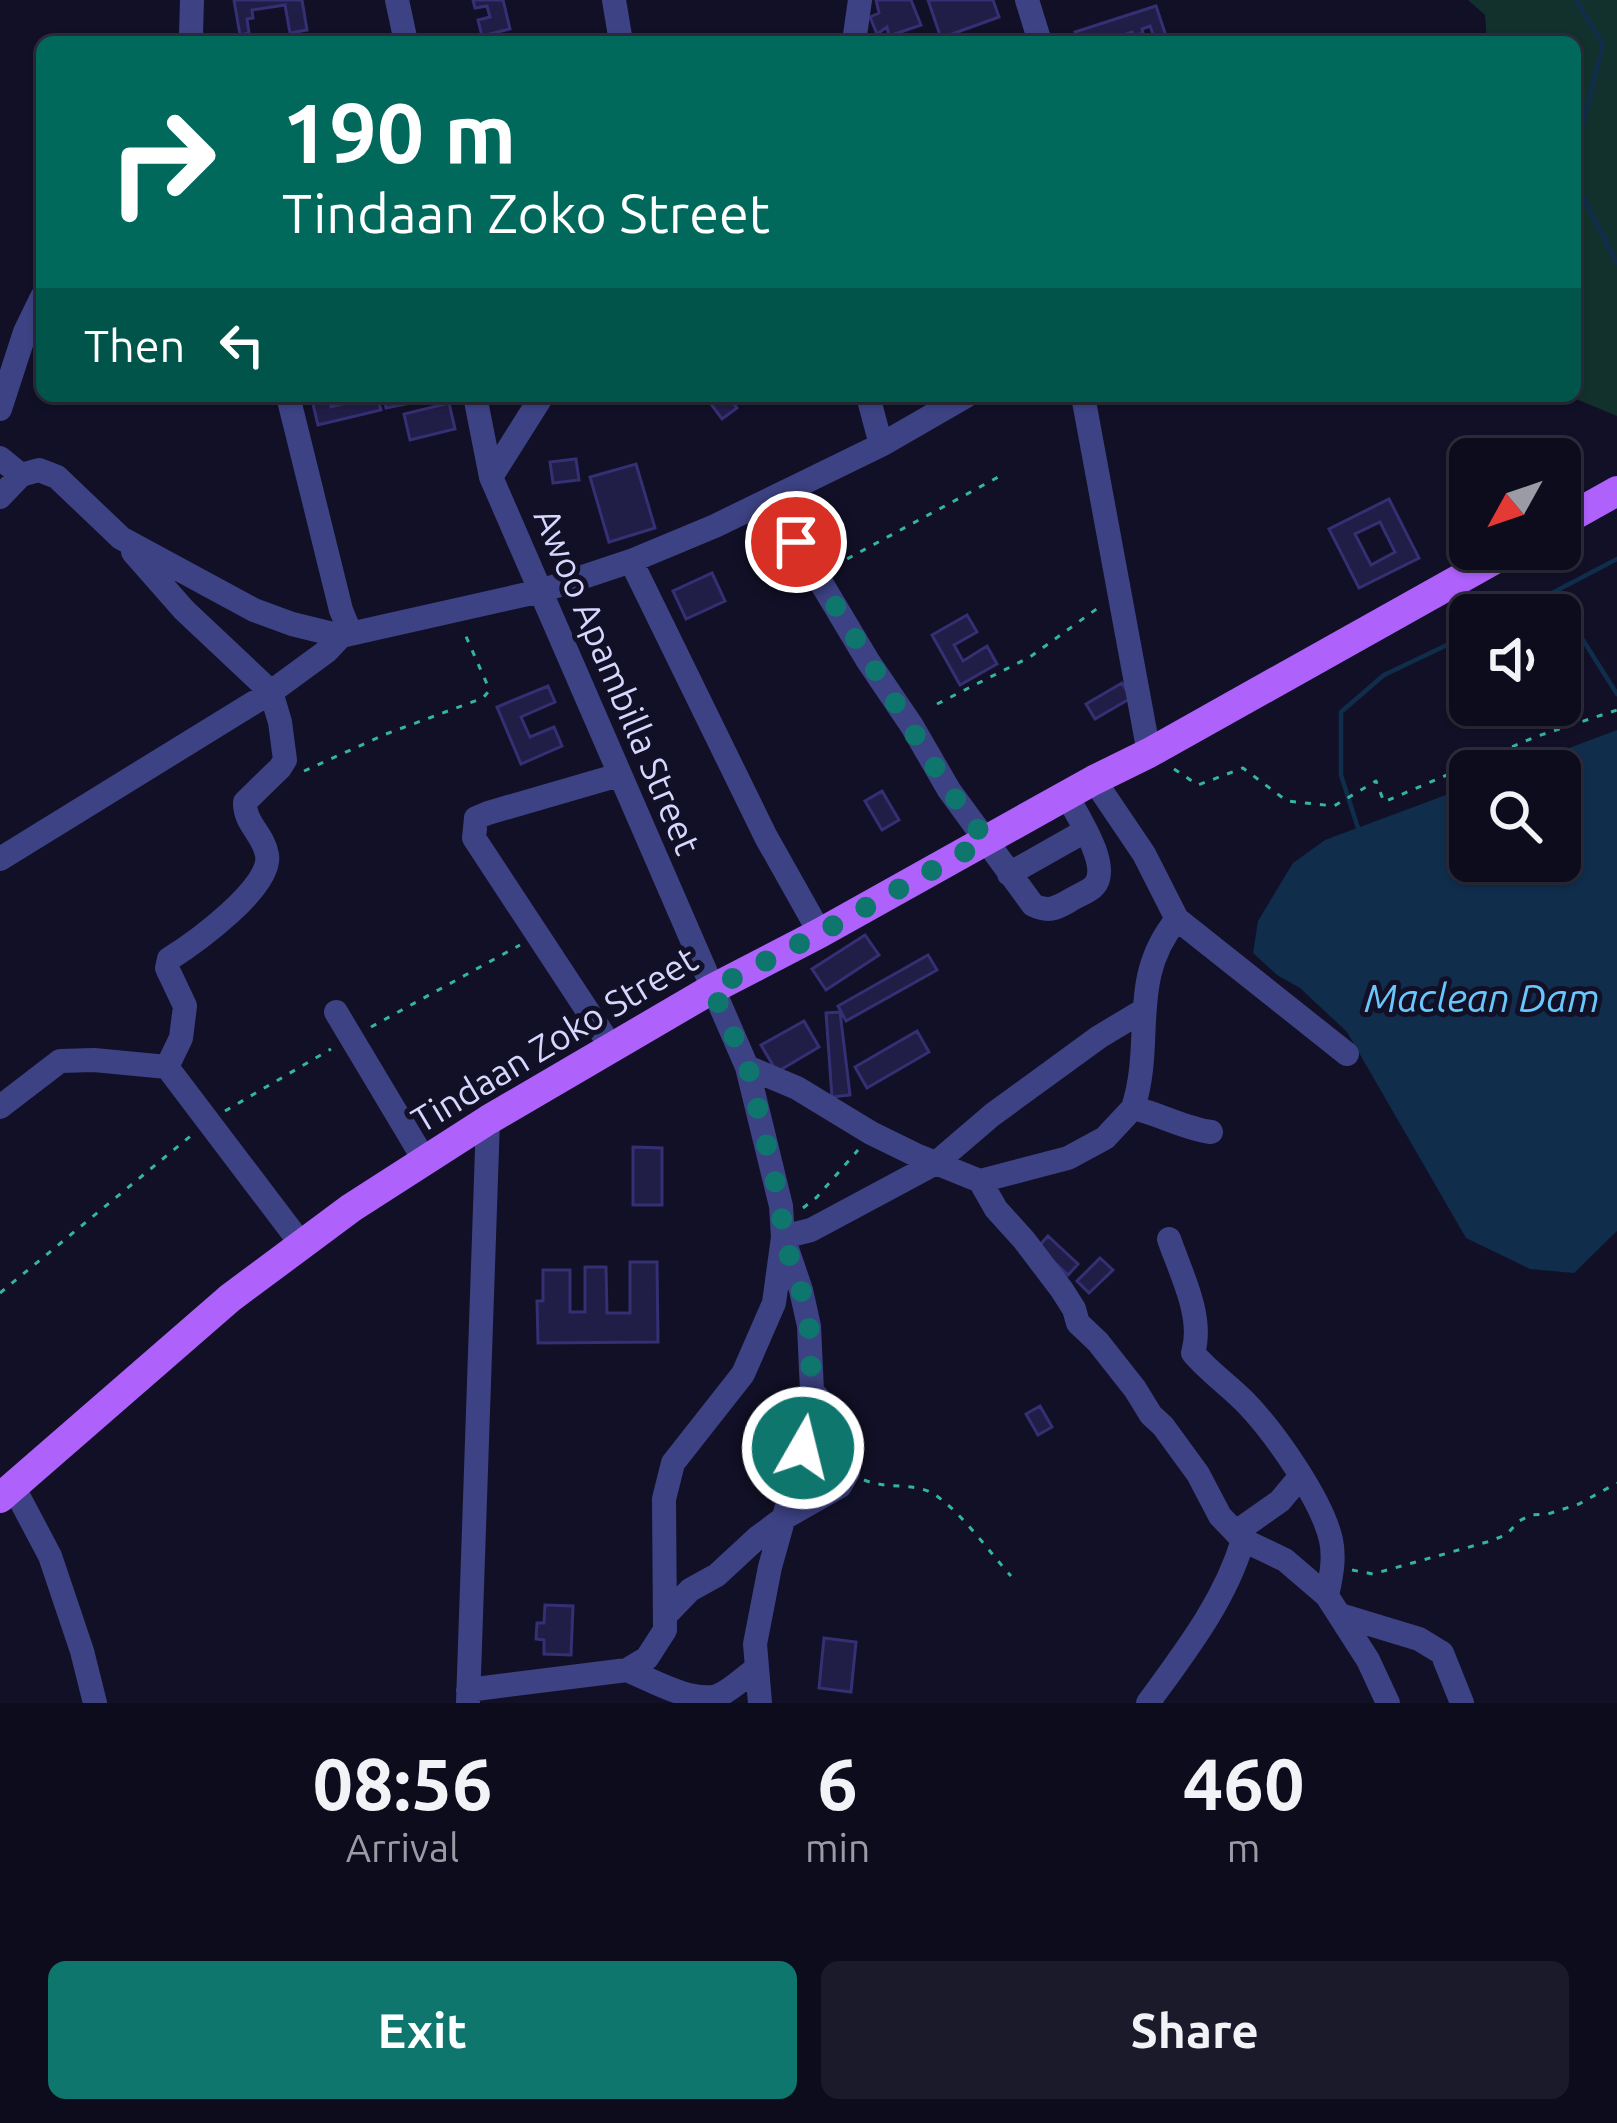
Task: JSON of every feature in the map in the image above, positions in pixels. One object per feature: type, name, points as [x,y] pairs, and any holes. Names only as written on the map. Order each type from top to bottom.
[{"type":"main road","points":[[1581,511],[1617,490]]},
{"type":"main road","name":"Tindaan Zoko Street","points":[[7,1492],[212,1313],[351,1208],[488,1120],[712,989],[1476,570]]},
{"type":"street","points":[[190,36],[192,0]]},
{"type":"street","points":[[397,0],[405,36]]},
{"type":"street","points":[[614,0],[620,36]]},
{"type":"street","points":[[855,36],[860,0]]},
{"type":"street","points":[[1027,0],[1038,36]]},
{"type":"street","points":[[0,409],[36,309]]},
{"type":"street","points":[[0,337],[7,382]]},
{"type":"street","points":[[289,402],[345,634]]},
{"type":"street","name":"Awoo Apambilla Street","points":[[476,402],[491,477],[748,1067],[783,1231]]},
{"type":"street","points":[[491,477],[538,402]]},
{"type":"street","points":[[870,402],[881,445]]},
{"type":"street","points":[[121,538],[254,610],[345,634],[541,591],[631,561],[771,499],[956,402]]},
{"type":"street","points":[[1084,402],[1149,753]]},
{"type":"street","points":[[0,458],[21,476]]},
{"type":"street","points":[[0,497],[21,476],[39,470],[57,477],[121,538],[184,610],[271,692],[280,722],[285,760],[245,802],[244,811],[267,855],[266,866],[246,898],[204,937],[170,959],[167,968],[185,1006],[181,1037],[167,1067]]},
{"type":"street","points":[[771,499],[949,790],[1033,905],[1042,910],[1054,910],[1096,885],[1100,874],[1099,861],[1067,796]]},
{"type":"street","points":[[631,561],[766,837],[820,933]]},
{"type":"street","points":[[0,859],[271,692],[345,634]]},
{"type":"street","points":[[612,1048],[474,838],[476,818],[620,775]]},
{"type":"street","points":[[1094,780],[1144,854],[1177,919],[1347,1054]]},
{"type":"street","points":[[1009,874],[1085,831]]},
{"type":"street","points":[[748,1067],[797,1088],[872,1133],[980,1181],[1068,1158],[1105,1138],[1132,1108],[1138,1089],[1147,971],[1161,938],[1177,919]]},
{"type":"street","points":[[783,1231],[811,1230],[937,1163],[992,1115],[1144,1010]]},
{"type":"street","points":[[335,1012],[425,1161]]},
{"type":"street","points":[[0,1107],[60,1061],[167,1067],[302,1245]]},
{"type":"street","points":[[1132,1108],[1158,1113],[1187,1129],[1211,1132]]},
{"type":"street","points":[[488,1120],[468,1697],[627,1670],[647,1658],[665,1630],[664,1499],[673,1463],[743,1374],[774,1303],[783,1231]]},
{"type":"street","points":[[980,1181],[996,1209],[1062,1291],[1078,1323],[1098,1342],[1198,1474],[1220,1516],[1240,1536],[1285,1560],[1334,1605],[1388,1703]]},
{"type":"street","points":[[760,1703],[755,1644],[770,1567],[813,1413],[809,1326],[783,1231]]},
{"type":"street","points":[[1169,1239],[1195,1317],[1198,1338],[1193,1354],[1247,1404],[1282,1447],[1317,1504],[1331,1539],[1334,1605]]},
{"type":"street","points":[[665,1616],[690,1589],[717,1575],[757,1538],[840,1486],[848,1472],[827,1408],[812,1391]]},
{"type":"street","points":[[1148,1703],[1202,1630],[1237,1561],[1240,1536],[1300,1477]]},
{"type":"street","points":[[7,1492],[50,1556],[95,1703]]},
{"type":"street","points":[[1334,1605],[1442,1653],[1462,1703]]},
{"type":"street","points":[[627,1670],[705,1699],[719,1696],[756,1669]]},
{"type":"path","points":[[817,575],[1002,475]]},
{"type":"path","points":[[937,704],[1030,657],[1118,593]]},
{"type":"path","points":[[280,768],[299,774],[386,734],[483,698],[487,684],[454,610]]},
{"type":"path","points":[[1149,753],[1198,785],[1244,768],[1286,801],[1334,806],[1376,781],[1384,802],[1535,737],[1617,710]]},
{"type":"path","points":[[0,1293],[209,1121],[537,936]]},
{"type":"path","points":[[783,1231],[872,1133]]},
{"type":"path","points":[[848,1472],[874,1484],[928,1491],[950,1508],[1010,1576]]},
{"type":"path","points":[[1333,1567],[1373,1574],[1433,1559],[1506,1535],[1531,1515],[1579,1504],[1617,1483]]},
{"type":"green space","points":[[1468,0],[1617,0],[1617,416],[1581,401],[1581,36],[1487,36],[1485,15]]},
{"type":"water","name":"Maclean Dam","points":[[1617,730],[1617,1231],[1574,1273],[1530,1269],[1466,1238],[1347,1032],[1253,953],[1258,921],[1293,863],[1325,840],[1449,794],[1449,882],[1581,882],[1581,750],[1564,750]]},
{"type":"building","points":[[234,0],[302,0],[307,30],[290,33],[285,5],[252,10],[253,18],[247,19],[249,33],[240,35]]},
{"type":"building","points":[[473,0],[503,0],[510,29],[482,36],[478,20],[490,17],[487,6],[475,8]]},
{"type":"building","points":[[876,0],[911,0],[921,25],[889,36],[887,27],[877,34],[870,17],[879,13]]},
{"type":"building","points":[[928,0],[993,0],[999,17],[940,36]]},
{"type":"building","points":[[1156,6],[1166,36],[1154,36],[1150,26],[1134,36],[1132,32],[1076,36],[1075,32]]},
{"type":"building","points":[[312,402],[330,402],[331,407],[379,402],[381,410],[318,425]]},
{"type":"building","points":[[385,402],[416,402],[386,408]]},
{"type":"building","points":[[709,402],[732,402],[737,408],[722,419]]},
{"type":"building","points":[[449,403],[455,429],[410,440],[404,414]]},
{"type":"building","points":[[576,459],[579,480],[553,483],[550,462]]},
{"type":"building","points":[[636,464],[655,528],[609,542],[590,477]]},
{"type":"building","points":[[1389,499],[1419,558],[1359,588],[1329,529]],"holes":[[[1380,522],[1395,552],[1371,565],[1355,534]]]},
{"type":"building","points":[[712,573],[725,601],[686,619],[673,591]]},
{"type":"building","points":[[967,615],[977,632],[954,645],[963,661],[987,646],[997,664],[960,685],[932,635]]},
{"type":"building","points":[[1122,683],[1131,698],[1095,719],[1086,704]]},
{"type":"building","points":[[548,686],[555,702],[521,717],[530,737],[554,727],[562,746],[521,764],[497,707]]},
{"type":"building","points":[[882,791],[899,820],[882,830],[865,801]]},
{"type":"building","points":[[865,935],[879,955],[826,990],[812,969]]},
{"type":"building","points":[[928,955],[937,970],[846,1021],[838,1006]]},
{"type":"building","points":[[840,1012],[850,1095],[832,1097],[826,1013]]},
{"type":"building","points":[[804,1021],[819,1047],[777,1072],[761,1045]]},
{"type":"building","points":[[917,1031],[929,1052],[867,1088],[855,1067]]},
{"type":"building","points":[[633,1147],[662,1148],[662,1205],[633,1205]]},
{"type":"building","points":[[1048,1236],[1078,1264],[1068,1275],[1038,1247]]},
{"type":"building","points":[[1100,1258],[1113,1270],[1089,1293],[1077,1281]]},
{"type":"building","points":[[630,1262],[657,1262],[658,1342],[538,1343],[537,1301],[543,1301],[543,1270],[570,1270],[570,1312],[585,1312],[585,1267],[606,1267],[607,1313],[630,1313]]},
{"type":"building","points":[[1040,1406],[1052,1427],[1038,1435],[1026,1414]]},
{"type":"building","points":[[545,1605],[573,1606],[571,1655],[544,1654],[544,1640],[536,1639],[537,1623],[544,1623]]},
{"type":"building","points":[[824,1638],[856,1642],[851,1692],[819,1688]]},
{"type":"waterway","points":[[1576,0],[1603,45],[1581,131]]},
{"type":"waterway","points":[[1581,193],[1617,263]]},
{"type":"waterway","points":[[1550,594],[1617,559]]},
{"type":"waterway","points":[[1581,637],[1617,694]]},
{"type":"waterway","points":[[1358,828],[1341,775],[1341,712],[1384,675],[1449,644]]},
{"type":"route","points":[[796,542],[949,790],[986,840],[712,989],[748,1067],[781,1206],[783,1237],[809,1326],[813,1413],[803,1448]]}]
